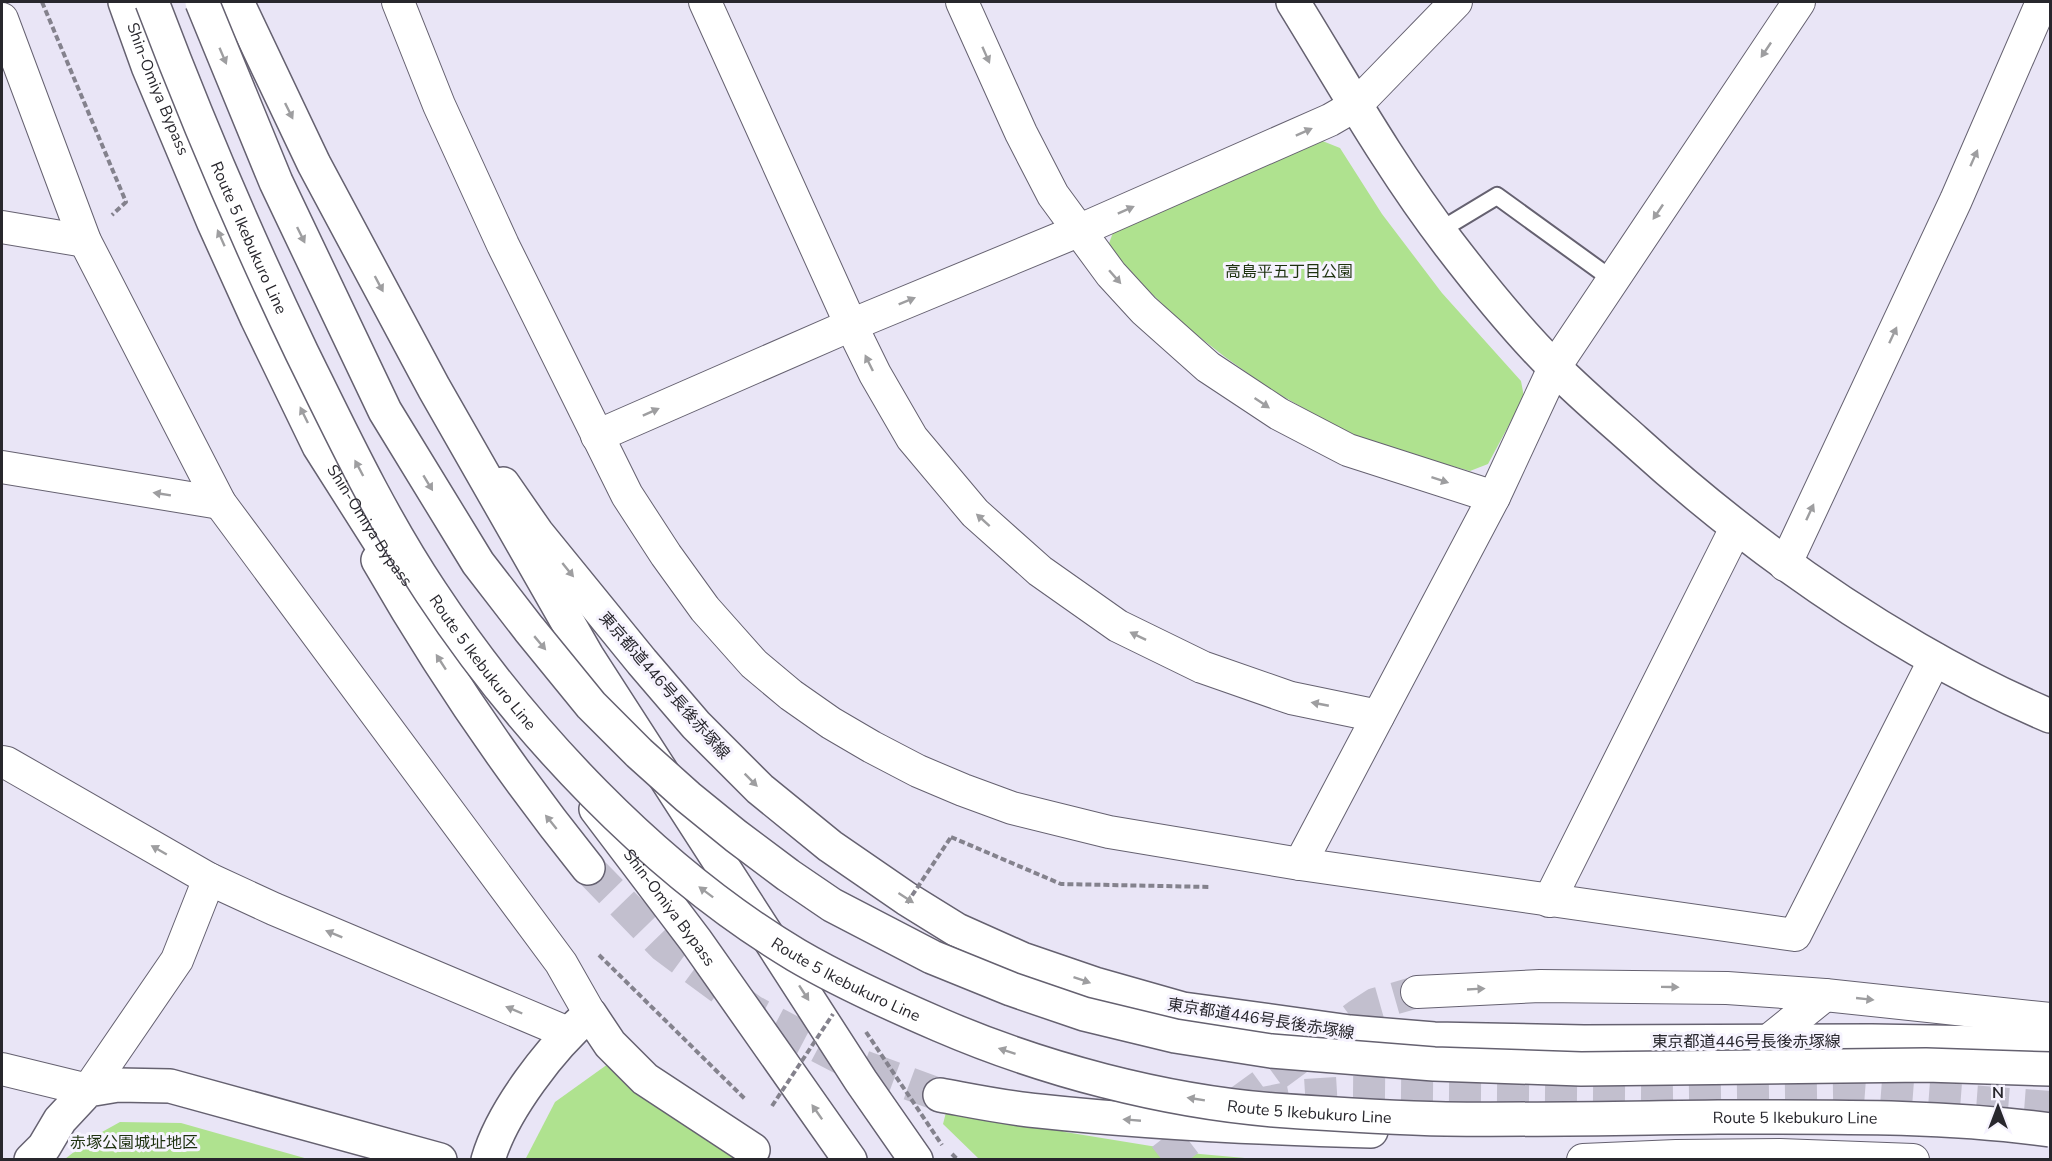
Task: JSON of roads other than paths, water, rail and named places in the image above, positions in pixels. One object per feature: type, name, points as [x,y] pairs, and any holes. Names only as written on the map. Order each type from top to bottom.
[{"type":"main road","name":"Shin-Omiya Bypass","points":[[125,2],[148,66],[214,223],[319,446],[392,561],[465,658],[541,743],[614,832],[696,941],[850,1160]]},
{"type":"main road","name":"Route 5 Ikebukuro Line","points":[[152,2],[230,195],[280,307],[340,432],[381,509],[430,591],[484,667],[535,729],[597,795],[700,888],[797,955],[897,1007],[977,1041],[1038,1062],[1118,1084],[1265,1109],[1443,1119],[1874,1117],[1956,1120],[2050,1130]]},
{"type":"main road","points":[[202,2],[276,182],[386,411],[478,563],[591,705],[639,753],[736,836],[832,905],[932,957],[1011,990],[1084,1014],[1175,1036],[1271,1051],[1434,1064],[1581,1069],[1926,1065],[2050,1068]]},
{"type":"main road","points":[[237,2],[314,165],[434,388],[587,656],[861,1081],[922,1154]]},
{"type":"main road","points":[[1293,2],[1399,174],[1439,231],[1501,309],[1554,368],[1683,485],[1785,565],[1863,618],[1978,682],[2050,716]]},
{"type":"main road","name":"東京都道446号長後赤塚線","points":[[434,388],[537,533],[696,725],[760,789],[830,846],[957,930],[1022,959],[1095,984],[1183,1009],[1350,1032],[1434,1039],[2050,1044]]},
{"type":"main road","points":[[319,446],[365,537],[407,611],[502,756],[541,810],[588,868]]},
{"type":"main road","points":[[488,1160],[501,1125],[519,1098],[579,1023],[610,1044],[645,1079],[753,1150]]},
{"type":"main road","points":[[31,1160],[44,1147],[60,1120],[88,1090],[118,1085],[170,1086],[440,1160]]},
{"type":"main road","points":[[940,1095],[1037,1111],[1140,1121],[1259,1128],[1407,1132],[1880,1131],[2050,1142]]},
{"type":"street","points":[[398,2],[439,105],[503,246],[627,495],[666,555],[705,609],[754,664],[791,695],[831,723],[918,771],[1012,808],[1109,832],[1300,864],[1795,935],[1935,659]]},
{"type":"street","points":[[705,2],[850,325],[875,375],[912,438],[975,513],[1040,571],[1118,626],[1202,667],[1291,699],[1377,716]]},
{"type":"street","points":[[962,2],[1021,133],[1053,195],[1111,274],[1144,310],[1208,367],[1278,414],[1348,450],[1494,497]]},
{"type":"street","points":[[597,436],[850,325],[1078,231],[1330,120],[1356,105],[1456,2]]},
{"type":"street","points":[[1300,864],[1494,497],[1554,368],[1799,2]]},
{"type":"street","points":[[1785,565],[1956,200],[2042,2]]},
{"type":"street","points":[[2,19],[85,240],[220,503],[561,963],[579,1023]]},
{"type":"street","points":[[2,227],[85,240]]},
{"type":"street","points":[[2,467],[220,503]]},
{"type":"street","points":[[1549,901],[1736,528]]},
{"type":"street","points":[[2,762],[209,879],[274,909],[579,1023]]},
{"type":"street","points":[[2,1069],[88,1090],[177,960],[209,879]]},
{"type":"street","points":[[1417,992],[1540,986],[1727,988],[1825,995],[2050,1019]]},
{"type":"street","points":[[1768,1041],[1825,995]]},
{"type":"street","points":[[1583,1160],[1780,1155],[1913,1160]]},
{"type":"lane","points":[[1439,231],[1497,196],[1613,280]]},
{"type":"tunnel","points":[[588,868],[664,946],[752,1011],[845,1060],[940,1095]]},
{"type":"tunnel","points":[[1236,1104],[1375,1004],[1417,992]]},
{"type":"tunnel","points":[[1258,1104],[1303,1095],[1352,1092],[1651,1095],[1852,1092],[2050,1107]]},
{"type":"tunnel","points":[[1162,1160],[1206,1126]]},
{"type":"park label","name":"高島平五丁目公園","points":[[1289,271]]},
{"type":"park label","name":"赤塚公園城址地区","points":[[134,1142]]}]
